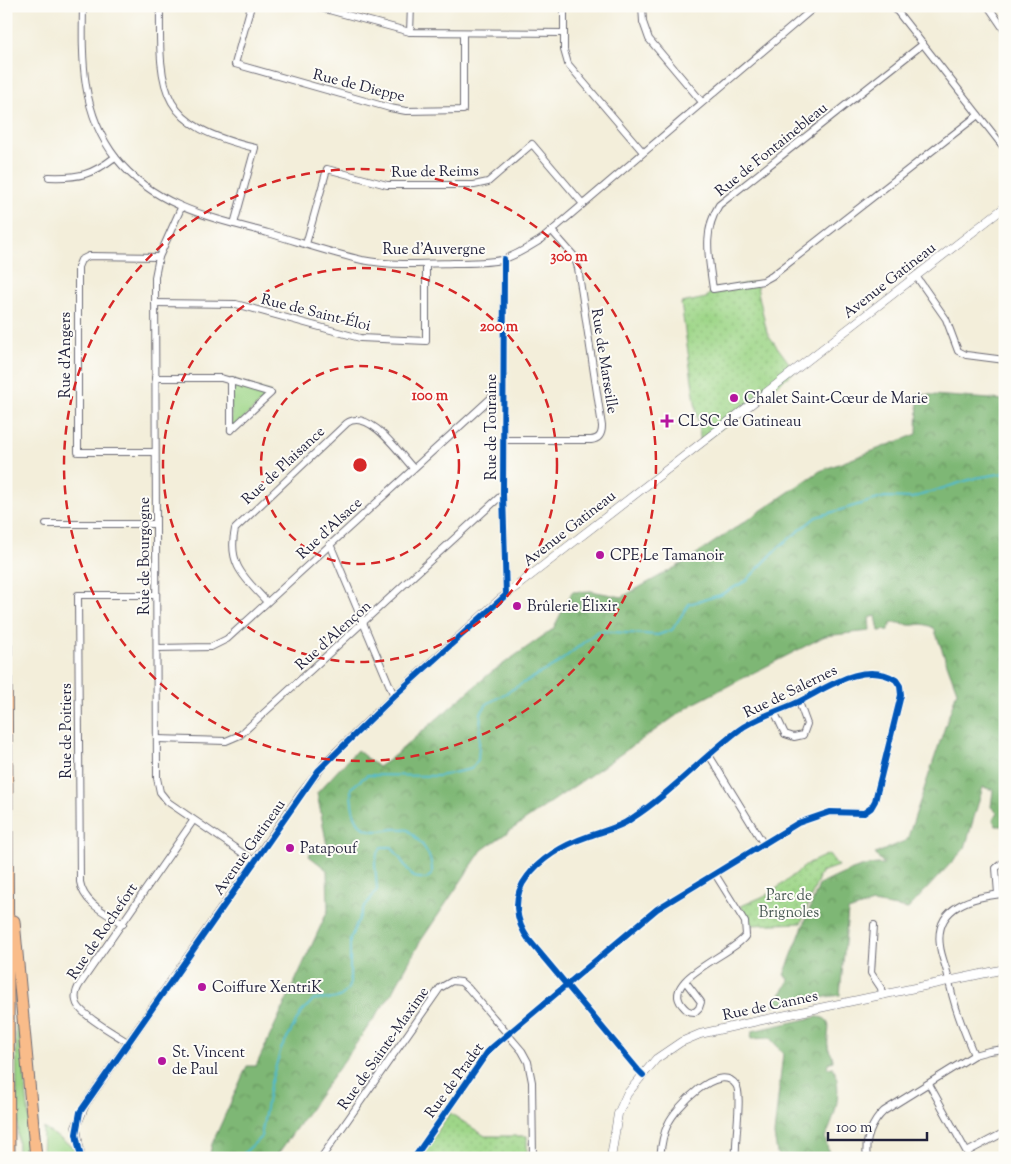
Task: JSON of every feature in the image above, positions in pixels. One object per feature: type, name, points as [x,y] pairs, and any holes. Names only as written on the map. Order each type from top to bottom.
[{"type":"highway","points":[[6,646],[9,1158]]},
{"type":"highway","points":[[8,867],[18,952],[36,1158]]},
{"type":"street","name":"Rue d'Auvergne","points":[[83,6],[82,58],[86,94],[97,126],[115,157],[142,184],[181,208],[234,224],[362,260],[426,264],[504,259],[526,249],[552,231],[816,6]]},
{"type":"street","points":[[160,6],[162,73],[166,91],[174,106],[185,118],[201,130],[255,148],[234,224]]},
{"type":"street","name":"Rue de Dieppe","points":[[251,6],[235,64],[398,110],[463,110],[463,33]]},
{"type":"street","points":[[314,6],[410,32],[564,33]]},
{"type":"street","points":[[410,32],[411,6]]},
{"type":"street","points":[[564,6],[566,57],[572,70],[643,152]]},
{"type":"street","points":[[642,6],[642,22],[649,39],[702,102]]},
{"type":"street","points":[[893,6],[1005,149]]},
{"type":"street","points":[[988,6],[1005,31]]},
{"type":"street","name":"Rue de Fontainebleau","points":[[923,44],[719,205],[712,218],[707,241],[713,289],[763,281],[772,276],[978,115]]},
{"type":"street","name":"Rue de Reims","points":[[306,244],[328,168],[392,185],[474,185],[488,182],[532,144],[583,204]]},
{"type":"street","points":[[49,177],[73,177],[88,174],[115,157]]},
{"type":"street","name":"Avenue Gatineau","points":[[81,1158],[76,1134],[80,1112],[318,771],[394,696],[506,595],[1005,207]]},
{"type":"street","name":"Rue de Bourgogne","points":[[181,208],[159,257],[156,270],[157,778],[160,792],[168,802],[254,861]]},
{"type":"street","name":"Rue de Marseille","points":[[504,440],[591,440],[601,434],[602,426],[578,268],[574,256],[552,231]]},
{"type":"street","name":"Rue d'Angers","points":[[156,452],[78,452],[78,267],[81,260],[89,256],[159,257]]},
{"type":"street","name":"Rue de Touraine","points":[[504,259],[503,494],[506,595]]},
{"type":"street","name":"Rue de Saint-Éloi","points":[[155,303],[236,304],[360,338],[426,341],[426,264]]},
{"type":"street","points":[[916,276],[946,320],[958,351],[966,355],[1005,360]]},
{"type":"street","points":[[156,378],[232,380],[271,393],[231,430],[232,380]]},
{"type":"street","name":"Rue d'Alsace","points":[[157,648],[216,645],[227,639],[503,387]]},
{"type":"street","name":"Rue de Plaisance","points":[[267,602],[237,568],[234,560],[235,529],[334,435],[351,420],[360,418],[368,421],[413,468]]},
{"type":"street","name":"Rue d'Alençon","points":[[157,739],[226,740],[240,735],[365,623],[503,494]]},
{"type":"street","points":[[46,524],[156,524]]},
{"type":"street","points":[[330,544],[365,623],[394,696]]},
{"type":"street","name":"Rue de Poitiers","points":[[123,924],[89,901],[82,893],[80,882],[78,595],[156,595]]},
{"type":"street","name":"Rue de Salernes","points":[[567,985],[667,901],[715,874],[763,843],[817,815],[837,812],[860,813],[871,808],[875,801],[901,691],[898,682],[892,677],[868,674],[838,681],[799,702],[745,726],[708,754],[633,818],[560,849],[543,861],[525,879],[517,901],[519,923],[528,940],[642,1075]]},
{"type":"street","name":"Rue de Salernes","points":[[776,713],[785,734],[794,737],[803,735],[807,724],[799,702]]},
{"type":"street","points":[[708,754],[763,843]]},
{"type":"street","name":"Rue de Rochefort","points":[[129,1043],[83,1012],[76,999],[80,984],[193,820]]},
{"type":"street","points":[[974,1055],[957,1016],[948,980],[940,932],[946,918],[956,906],[970,899],[1002,894],[996,868],[1005,861]]},
{"type":"street","points":[[685,981],[701,1002],[695,1012],[687,1010],[677,998],[677,992],[685,981],[740,942],[746,935],[745,922],[715,874]]},
{"type":"street","points":[[874,925],[871,973],[881,988],[882,995]]},
{"type":"street","name":"Rue de Cannes","points":[[611,1158],[618,1114],[627,1094],[642,1075],[665,1053],[681,1042],[700,1034],[1005,969]]},
{"type":"street","name":"Rue de Sainte-Maxime","points":[[321,1158],[444,984],[457,981],[464,984],[522,1051],[529,1068],[533,1158]]},
{"type":"street","name":"Rue de Pradet","points":[[414,1158],[479,1061],[567,985]]},
{"type":"street","points":[[867,1158],[869,1136],[878,1116],[892,1105],[974,1055],[989,1050],[1005,1050]]},
{"type":"street","points":[[660,1158],[668,1124],[683,1102],[702,1087],[726,1079],[733,1082],[739,1090],[735,1142],[736,1158]]},
{"type":"street","points":[[929,1084],[969,1155],[1005,1132]]},
{"type":"green space","points":[[756,282],[767,333],[795,371],[701,444],[681,303],[706,298],[713,289]]},
{"type":"green space","points":[[231,380],[271,393],[231,430]]},
{"type":"green space","points":[[918,394],[1005,400],[1005,826],[996,826],[993,820],[997,813],[991,807],[993,790],[983,787],[965,848],[908,909],[873,903],[848,911],[840,995],[772,1005],[787,985],[789,979],[784,975],[819,885],[859,868],[884,864],[875,854],[907,840],[957,691],[934,628],[923,624],[892,623],[888,630],[879,631],[876,616],[869,618],[870,631],[825,636],[693,704],[482,850],[420,942],[392,993],[275,1158],[209,1158],[212,1144],[247,1066],[256,1066],[328,910],[327,870],[309,856],[314,846],[328,851],[317,793],[357,750],[378,767],[389,760],[489,674],[553,629],[572,592],[591,591],[622,597],[683,563],[820,471],[917,434]]},
{"type":"green space","name":"Parc de Brignoles","points":[[829,854],[838,866],[821,872],[801,923],[751,925],[741,906],[771,893],[809,863]]},
{"type":"green space","points":[[15,979],[33,1158],[18,1158]]},
{"type":"green space","points":[[816,1017],[826,1020],[828,1023],[828,1046],[833,1061],[828,1063],[827,1068],[833,1067],[838,1084],[835,1112],[825,1137],[830,1158],[778,1158],[774,1135],[783,1053],[770,1038],[751,1039],[752,1031]]},
{"type":"green space","points":[[450,1113],[485,1136],[527,1136],[527,1158],[429,1158],[424,1151]]},
{"type":"green space","points":[[43,1128],[75,1148],[78,1158],[42,1158]]},
{"type":"waterway","points":[[239,1158],[261,1137],[270,1085],[281,1049],[301,1013],[314,999],[336,998],[348,989],[350,983],[350,940],[363,909],[377,890],[375,863],[377,854],[382,847],[392,847],[413,877],[426,879],[432,874],[431,860],[428,854],[422,844],[408,830],[371,831],[359,824],[353,811],[351,788],[367,775],[439,776],[471,769],[478,760],[481,713],[487,704],[558,663],[598,631],[658,635],[672,630],[689,604],[720,595],[746,581],[780,546],[816,517],[885,497],[912,498],[975,478],[1005,473]]},
{"type":"cycle path","points":[[81,1158],[76,1134],[80,1112],[318,771],[394,696],[506,595],[503,494],[504,259]]},
{"type":"cycle path","points":[[414,1158],[489,1050],[657,909],[798,823],[830,812],[864,813],[871,808],[875,801],[901,695],[900,686],[896,680],[883,674],[856,675],[843,679],[794,704],[752,722],[725,741],[645,809],[621,825],[563,847],[540,863],[522,884],[517,900],[517,908],[524,933],[529,940],[638,1070],[643,1075]]},
{"type":"place","name":"Chalet Saint-Cœur de Marie","points":[[734,398]]},
{"type":"place","name":"CLSC de Gatineau","points":[[667,421]]},
{"type":"place","name":"CPE Le Tamanoir","points":[[600,555]]},
{"type":"place","name":"Brûlerie Élixir","points":[[517,606]]},
{"type":"place","name":"Patapouf","points":[[290,848]]},
{"type":"place","name":"Coiffure XentriK","points":[[202,987]]},
{"type":"place","name":"St. Vincent de Paul","points":[[162,1061]]}]
